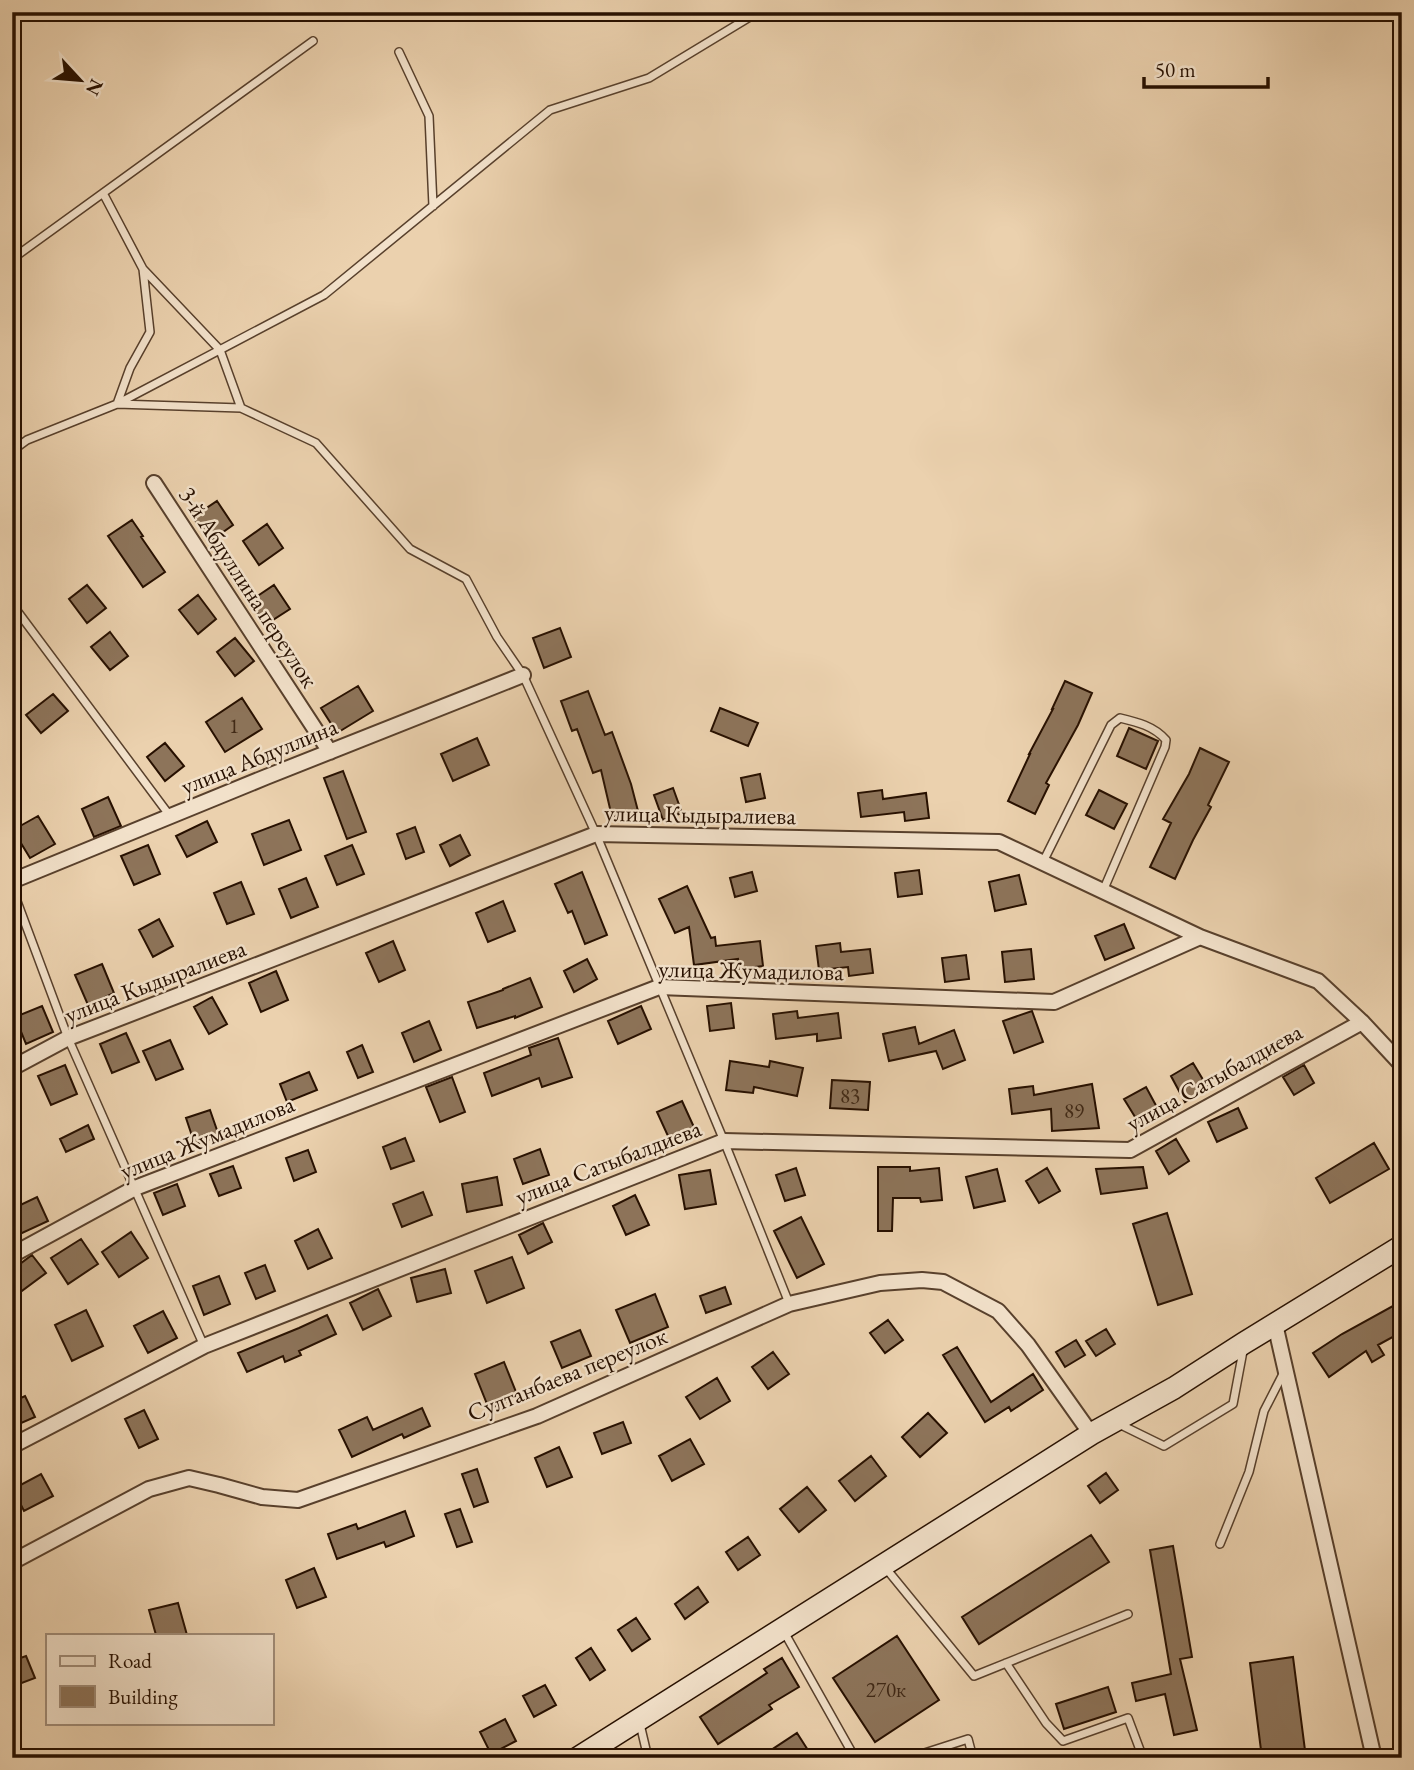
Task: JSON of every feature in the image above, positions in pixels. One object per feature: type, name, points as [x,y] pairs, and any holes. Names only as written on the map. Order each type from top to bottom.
[{"type":"main road","points":[[578,1758],[1091,1434],[1174,1388],[1402,1246]]},
{"type":"street","name":"3-й Абдуллина переулок","points":[[154,483],[330,752]]},
{"type":"street","name":"улица Абдуллина","points":[[12,881],[523,676]]},
{"type":"street","name":"улица Кыдыралиева","points":[[12,1068],[68,1038],[596,834],[999,842],[1200,937]]},
{"type":"street","name":"улица Жумадилова","points":[[12,1255],[135,1188],[659,987],[1054,1002],[1200,937]]},
{"type":"street","points":[[1200,937],[1318,981],[1362,1022],[1402,1065]]},
{"type":"street","name":"улица Сатыбалдиева","points":[[12,1446],[204,1346],[724,1141],[1130,1150],[1362,1022]]},
{"type":"street","name":"Султанбаева переулок","points":[[12,1562],[149,1489],[189,1478],[262,1497],[298,1500],[537,1416],[789,1304],[880,1283],[922,1280],[943,1282],[998,1311],[1028,1345],[1091,1434]]},
{"type":"street","points":[[1275,1324],[1374,1758]]},
{"type":"lane","points":[[12,451],[27,440],[117,404],[324,295],[550,110],[649,78],[758,12]]},
{"type":"lane","points":[[12,259],[313,41]]},
{"type":"lane","points":[[398,52],[429,116],[433,206]]},
{"type":"lane","points":[[103,193],[143,269],[220,350],[241,408]]},
{"type":"lane","points":[[117,404],[130,368],[150,332],[143,269]]},
{"type":"lane","points":[[117,404],[241,408],[317,443],[410,549],[466,579],[497,637],[523,676],[596,834],[789,1304]]},
{"type":"lane","points":[[12,604],[171,816]]},
{"type":"lane","points":[[1043,862],[1111,725],[1120,718],[1158,731],[1166,740],[1166,747],[1103,891]]},
{"type":"lane","points":[[12,888],[68,1038],[204,1346]]},
{"type":"lane","points":[[1113,1421],[1164,1446],[1233,1405],[1244,1343]]},
{"type":"lane","points":[[1220,1544],[1249,1472],[1264,1411],[1286,1368]]},
{"type":"lane","points":[[883,1566],[974,1676],[1128,1614]]},
{"type":"lane","points":[[783,1629],[855,1758]]},
{"type":"lane","points":[[1006,1663],[1046,1723],[1063,1741],[1128,1718],[1143,1758]]},
{"type":"lane","points":[[639,1719],[648,1758]]},
{"type":"lane","points":[[909,1758],[968,1739],[973,1758]]},
{"type":"building","points":[[217,501],[233,525],[209,542],[193,517]]},
{"type":"building","points":[[132,520],[165,572],[143,587],[108,536]]},
{"type":"building","points":[[267,524],[283,548],[259,565],[243,541]]},
{"type":"building","points":[[87,585],[106,608],[87,623],[69,599]]},
{"type":"building","points":[[274,585],[290,609],[265,625],[250,601]]},
{"type":"building","points":[[198,595],[216,619],[198,634],[179,610]]},
{"type":"building","points":[[560,628],[571,657],[544,668],[533,638]]},
{"type":"building","points":[[110,632],[128,656],[110,670],[91,647]]},
{"type":"building","points":[[235,638],[254,661],[235,676],[217,652]]},
{"type":"building","points":[[1065,681],[1092,693],[1046,783],[1049,785],[1035,814],[1008,801]]},
{"type":"building","points":[[358,686],[373,711],[337,733],[321,708]]},
{"type":"building","points":[[588,691],[605,735],[612,732],[638,811],[612,817],[601,770],[593,773],[577,729],[572,731],[561,701]]},
{"type":"building","points":[[53,694],[68,711],[41,733],[26,715]]},
{"type":"building","points":[[242,698],[262,729],[225,752],[206,722]]},
{"type":"building","points":[[720,708],[758,723],[748,746],[711,731]]},
{"type":"building","points":[[1129,728],[1158,741],[1146,769],[1117,756]]},
{"type":"building","points":[[477,738],[489,765],[453,781],[441,754]]},
{"type":"building","points":[[165,743],[184,766],[165,781],[147,757]]},
{"type":"building","points":[[1200,748],[1229,762],[1208,805],[1211,807],[1175,879],[1150,867],[1171,823],[1163,819],[1189,774]]},
{"type":"building","points":[[343,771],[366,832],[347,839],[324,778]]},
{"type":"building","points":[[760,774],[765,798],[746,802],[741,778]]},
{"type":"building","points":[[673,788],[682,813],[663,820],[654,795]]},
{"type":"building","points":[[882,790],[883,799],[926,793],[929,818],[905,821],[904,812],[861,817],[858,793]]},
{"type":"building","points":[[1099,790],[1127,804],[1114,829],[1086,815]]},
{"type":"building","points":[[108,797],[121,826],[94,837],[82,809]]},
{"type":"building","points":[[38,816],[55,844],[30,858],[13,830]]},
{"type":"building","points":[[289,820],[301,850],[264,865],[252,834]]},
{"type":"building","points":[[207,821],[217,842],[187,857],[176,836]]},
{"type":"building","points":[[415,827],[424,852],[406,859],[397,834]]},
{"type":"building","points":[[460,835],[470,855],[450,866],[440,845]]},
{"type":"building","points":[[148,845],[160,874],[134,885],[121,856]]},
{"type":"building","points":[[352,845],[364,874],[337,885],[325,856]]},
{"type":"building","points":[[919,870],[922,894],[898,897],[895,873]]},
{"type":"building","points":[[582,872],[607,935],[585,944],[572,911],[568,913],[555,884]]},
{"type":"building","points":[[752,872],[757,891],[735,897],[730,878]]},
{"type":"building","points":[[1019,875],[1026,904],[995,911],[989,882]]},
{"type":"building","points":[[306,878],[318,907],[291,918],[279,889]]},
{"type":"building","points":[[241,882],[254,914],[227,924],[214,893]]},
{"type":"building","points":[[687,886],[711,938],[715,937],[716,946],[760,941],[763,966],[739,969],[738,959],[694,965],[689,927],[675,933],[659,899]]},
{"type":"building","points":[[503,901],[515,931],[488,942],[476,913]]},
{"type":"building","points":[[159,919],[173,946],[153,957],[139,930]]},
{"type":"building","points":[[1124,924],[1134,948],[1105,960],[1095,936]]},
{"type":"building","points":[[393,941],[405,970],[379,982],[366,953]]},
{"type":"building","points":[[840,943],[841,952],[870,949],[873,973],[849,976],[848,967],[819,970],[816,946]]},
{"type":"building","points":[[1031,949],[1034,979],[1005,982],[1002,952]]},
{"type":"building","points":[[966,955],[969,979],[945,982],[942,958]]},
{"type":"building","points":[[587,959],[597,979],[574,992],[564,971]]},
{"type":"building","points":[[102,964],[114,993],[88,1005],[75,975]]},
{"type":"building","points":[[276,971],[288,1000],[261,1012],[249,983]]},
{"type":"building","points":[[530,978],[542,1007],[515,1018],[477,1028],[468,1002]]},
{"type":"building","points":[[212,997],[227,1024],[209,1034],[194,1007]]},
{"type":"building","points":[[731,1003],[734,1028],[710,1031],[707,1006]]},
{"type":"building","points":[[42,1006],[53,1032],[26,1044],[15,1017]]},
{"type":"building","points":[[641,1006],[651,1029],[618,1044],[608,1021]]},
{"type":"building","points":[[797,1011],[798,1018],[838,1013],[841,1038],[817,1041],[817,1034],[776,1039],[773,1014]]},
{"type":"building","points":[[1032,1011],[1043,1042],[1014,1053],[1003,1021]]},
{"type":"building","points":[[429,1021],[441,1050],[414,1062],[402,1033]]},
{"type":"building","points":[[915,1027],[919,1044],[954,1030],[965,1060],[943,1069],[936,1051],[889,1061],[883,1034]]},
{"type":"building","points":[[126,1033],[139,1062],[112,1073],[100,1044]]},
{"type":"building","points":[[558,1038],[572,1077],[542,1087],[539,1078],[492,1096],[484,1073],[531,1055],[529,1048]]},
{"type":"building","points":[[170,1040],[183,1069],[156,1080],[143,1051]]},
{"type":"building","points":[[362,1045],[373,1072],[358,1078],[347,1052]]},
{"type":"building","points":[[730,1061],[769,1067],[770,1061],[803,1068],[797,1096],[754,1087],[753,1093],[726,1090]]},
{"type":"building","points":[[1193,1063],[1208,1088],[1185,1102],[1171,1076]]},
{"type":"building","points":[[65,1065],[77,1094],[51,1105],[38,1076]]},
{"type":"building","points":[[1304,1065],[1314,1083],[1294,1095],[1283,1077]]},
{"type":"building","points":[[309,1072],[317,1090],[287,1102],[280,1084]]},
{"type":"building","points":[[452,1077],[465,1112],[440,1122],[426,1087]]},
{"type":"building","points":[[832,1080],[870,1082],[868,1110],[830,1108]]},
{"type":"building","points":[[1092,1084],[1099,1128],[1052,1131],[1051,1109],[1012,1114],[1009,1089],[1033,1086],[1034,1095]]},
{"type":"building","points":[[1146,1087],[1160,1113],[1140,1125],[1124,1099]]},
{"type":"building","points":[[682,1101],[698,1136],[673,1147],[657,1112]]},
{"type":"building","points":[[1238,1108],[1247,1128],[1217,1142],[1208,1122]]},
{"type":"building","points":[[210,1110],[219,1136],[195,1145],[186,1118]]},
{"type":"building","points":[[88,1125],[94,1139],[66,1152],[60,1139]]},
{"type":"building","points":[[405,1138],[414,1161],[391,1169],[383,1147]]},
{"type":"building","points":[[1176,1139],[1189,1161],[1169,1174],[1156,1151]]},
{"type":"building","points":[[1374,1143],[1389,1169],[1330,1203],[1316,1178]]},
{"type":"building","points":[[540,1149],[549,1175],[523,1184],[514,1159]]},
{"type":"building","points":[[308,1150],[316,1172],[294,1181],[286,1158]]},
{"type":"building","points":[[233,1166],[241,1188],[219,1196],[210,1174]]},
{"type":"building","points":[[878,1167],[910,1167],[910,1171],[939,1168],[942,1200],[921,1202],[920,1198],[893,1198],[892,1231],[878,1231]]},
{"type":"building","points":[[1143,1167],[1147,1188],[1101,1194],[1096,1169]]},
{"type":"building","points":[[796,1168],[805,1195],[785,1201],[776,1175]]},
{"type":"building","points":[[1047,1168],[1060,1191],[1039,1203],[1026,1181]]},
{"type":"building","points":[[997,1169],[1005,1201],[974,1208],[966,1177]]},
{"type":"building","points":[[710,1170],[716,1204],[685,1209],[679,1175]]},
{"type":"building","points":[[497,1177],[502,1205],[467,1212],[462,1184]]},
{"type":"building","points":[[177,1184],[185,1206],[163,1215],[154,1193]]},
{"type":"building","points":[[423,1192],[432,1215],[402,1227],[393,1204]]},
{"type":"building","points":[[635,1195],[649,1225],[626,1235],[613,1206]]},
{"type":"building","points":[[37,1197],[48,1221],[20,1234],[12,1219],[12,1209]]},
{"type":"building","points":[[1167,1213],[1192,1294],[1158,1305],[1133,1224]]},
{"type":"building","points":[[801,1217],[824,1264],[797,1278],[774,1231]]},
{"type":"building","points":[[543,1223],[552,1242],[528,1254],[519,1235]]},
{"type":"building","points":[[318,1229],[332,1258],[308,1269],[295,1241]]},
{"type":"building","points":[[131,1232],[148,1258],[119,1277],[102,1252]]},
{"type":"building","points":[[81,1239],[98,1264],[68,1284],[51,1258]]},
{"type":"building","points":[[32,1255],[46,1273],[19,1293],[12,1284],[12,1270]]},
{"type":"building","points":[[512,1257],[524,1288],[487,1303],[475,1271]]},
{"type":"building","points":[[265,1265],[275,1291],[256,1299],[245,1273]]},
{"type":"building","points":[[445,1269],[451,1293],[417,1302],[411,1278]]},
{"type":"building","points":[[219,1276],[230,1304],[204,1315],[193,1286]]},
{"type":"building","points":[[725,1287],[731,1304],[706,1313],[700,1296]]},
{"type":"building","points":[[378,1289],[391,1316],[363,1330],[350,1303]]},
{"type":"building","points":[[655,1294],[668,1327],[630,1343],[616,1310]]},
{"type":"building","points":[[1402,1301],[1402,1332],[1378,1345],[1384,1355],[1372,1362],[1366,1351],[1329,1377],[1313,1353]]},
{"type":"building","points":[[86,1310],[103,1346],[72,1361],[55,1325]]},
{"type":"building","points":[[163,1311],[177,1338],[148,1353],[134,1326]]},
{"type":"building","points":[[327,1315],[336,1334],[299,1351],[301,1355],[285,1362],[283,1356],[247,1372],[238,1353]]},
{"type":"building","points":[[888,1320],[903,1340],[885,1353],[870,1333]]},
{"type":"building","points":[[1106,1329],[1115,1344],[1096,1356],[1086,1341]]},
{"type":"building","points":[[580,1330],[591,1356],[562,1368],[551,1342]]},
{"type":"building","points":[[1076,1340],[1085,1355],[1065,1367],[1056,1352]]},
{"type":"building","points":[[957,1347],[991,1402],[1033,1374],[1043,1390],[1011,1411],[1009,1407],[985,1422],[943,1355]]},
{"type":"building","points":[[773,1352],[789,1374],[768,1389],[752,1367]]},
{"type":"building","points":[[504,1362],[518,1397],[489,1409],[475,1374]]},
{"type":"building","points":[[717,1378],[730,1401],[700,1419],[686,1397]]},
{"type":"building","points":[[25,1396],[35,1417],[12,1427],[12,1402]]},
{"type":"building","points":[[422,1408],[430,1426],[404,1438],[402,1434],[352,1457],[339,1430],[367,1417],[373,1430]]},
{"type":"building","points":[[144,1410],[158,1439],[139,1448],[125,1419]]},
{"type":"building","points":[[928,1413],[947,1433],[920,1457],[902,1437]]},
{"type":"building","points":[[623,1422],[631,1443],[602,1454],[594,1433]]},
{"type":"building","points":[[690,1439],[704,1464],[672,1481],[659,1456]]},
{"type":"building","points":[[559,1447],[572,1477],[547,1487],[535,1458]]},
{"type":"building","points":[[871,1456],[886,1476],[855,1501],[839,1481]]},
{"type":"building","points":[[477,1469],[488,1502],[474,1507],[462,1474]]},
{"type":"building","points":[[1106,1473],[1118,1490],[1100,1503],[1088,1486]]},
{"type":"building","points":[[41,1474],[53,1496],[24,1511],[13,1489]]},
{"type":"building","points":[[807,1487],[826,1510],[799,1532],[780,1509]]},
{"type":"building","points":[[460,1509],[472,1542],[457,1547],[445,1514]]},
{"type":"building","points":[[405,1511],[414,1536],[386,1547],[384,1542],[337,1559],[328,1534],[356,1524],[358,1529]]},
{"type":"building","points":[[1091,1535],[1109,1562],[979,1644],[962,1617]]},
{"type":"building","points":[[748,1537],[760,1555],[738,1570],[726,1552]]},
{"type":"building","points":[[1173,1546],[1192,1657],[1180,1659],[1197,1730],[1174,1735],[1165,1694],[1136,1701],[1132,1683],[1171,1674],[1150,1550]]},
{"type":"building","points":[[314,1568],[326,1597],[297,1608],[286,1580]]},
{"type":"building","points":[[698,1587],[708,1602],[685,1619],[675,1604]]},
{"type":"building","points":[[178,1603],[187,1634],[156,1634],[149,1610]]},
{"type":"building","points":[[636,1618],[650,1639],[632,1651],[618,1630]]},
{"type":"building","points":[[897,1636],[939,1700],[875,1742],[833,1678]]},
{"type":"building","points":[[591,1648],[605,1670],[590,1680],[576,1658]]},
{"type":"building","points":[[26,1656],[35,1678],[19,1684],[12,1661]]},
{"type":"building","points":[[1293,1657],[1306,1758],[1262,1758],[1250,1663]]},
{"type":"building","points":[[782,1658],[799,1687],[769,1705],[772,1709],[718,1744],[700,1717],[767,1673],[764,1669]]},
{"type":"building","points":[[545,1685],[556,1705],[534,1717],[523,1696]]},
{"type":"building","points":[[1108,1687],[1116,1712],[1064,1729],[1056,1704]]},
{"type":"building","points":[[505,1719],[516,1741],[491,1754],[480,1732]]},
{"type":"building","points":[[797,1733],[813,1758],[759,1758]]}]
